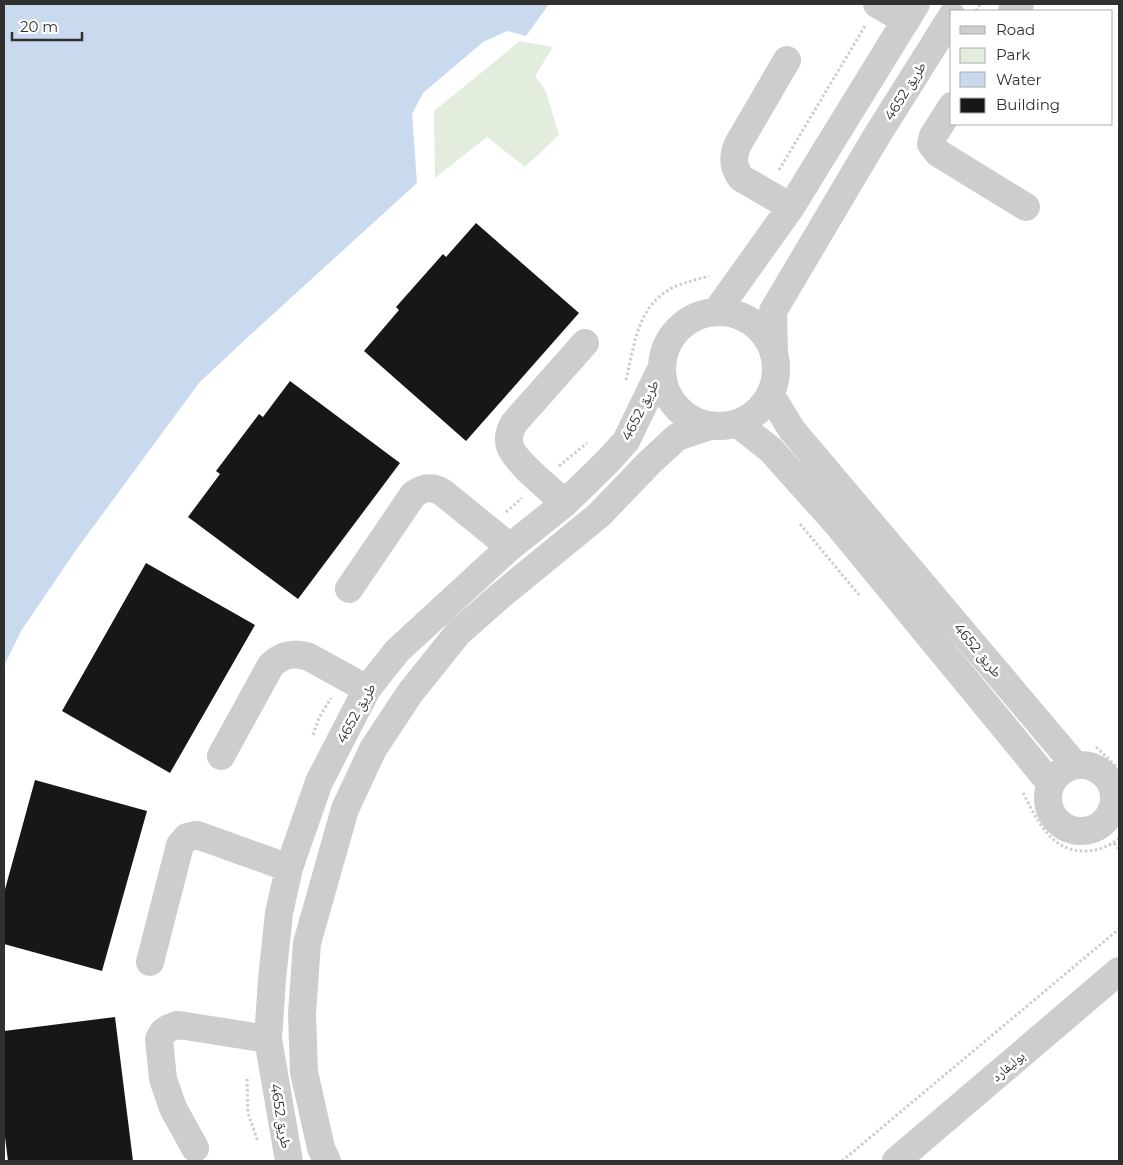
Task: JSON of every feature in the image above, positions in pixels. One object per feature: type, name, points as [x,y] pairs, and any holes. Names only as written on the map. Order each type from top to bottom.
[{"type":"street","points":[[716,312],[791,207],[911,12],[878,4]]},
{"type":"street","name":"طريق 4652","points":[[774,354],[773,310],[876,137],[950,19]]},
{"type":"street","points":[[787,60],[738,144],[733,158],[741,178],[791,207]]},
{"type":"street","points":[[950,109],[933,136],[931,144],[938,153],[1026,207]]},
{"type":"street","points":[[327,1161],[321,1148],[304,1072],[302,1014],[307,943],[345,809],[373,749],[410,693],[458,633],[599,515],[677,437],[710,426],[737,423],[750,416],[762,406],[770,394],[776,374],[774,354],[766,336],[753,323],[735,314],[716,312],[699,316],[684,324],[672,337],[664,352],[661,369],[665,389],[675,407],[691,419],[710,426]]},
{"type":"street","points":[[565,503],[513,454],[508,438],[514,423],[585,342]]},
{"type":"street","name":"طريق 4652","points":[[289,1161],[268,1039],[272,979],[279,913],[289,868],[319,782],[368,689],[397,651],[510,548],[565,503],[608,461],[626,441],[661,369]]},
{"type":"street","name":"طريق 4652","points":[[770,394],[792,430],[1075,765]]},
{"type":"street","name":"طريق 4652","points":[[737,423],[771,450],[840,526],[1051,784]]},
{"type":"street","points":[[349,589],[413,495],[419,490],[435,488],[442,492],[510,548]]},
{"type":"street","points":[[222,756],[271,664],[279,658],[294,654],[309,657],[368,689]]},
{"type":"street","points":[[1075,765],[1088,765],[1099,770],[1108,779],[1113,791],[1114,803],[1109,815],[1101,824],[1090,830],[1077,831],[1065,827],[1055,819],[1049,808],[1048,796],[1051,784],[1061,772],[1075,765]]},
{"type":"street","points":[[150,962],[180,845],[187,837],[197,835],[289,868]]},
{"type":"street","name":"بوليفارد","points":[[896,1161],[1119,972]]},
{"type":"street","points":[[195,1148],[173,1108],[163,1079],[159,1039],[163,1032],[169,1028],[185,1026],[268,1039]]},
{"type":"path","points":[[765,193],[878,4]]},
{"type":"path","points":[[624,385],[637,332],[651,304],[676,287],[713,275]]},
{"type":"path","points":[[797,520],[865,601]]},
{"type":"path","points":[[1095,747],[1119,769]]},
{"type":"path","points":[[1022,791],[1040,826],[1056,843],[1073,851],[1095,851],[1114,843],[1119,838]]},
{"type":"path","points":[[1114,843],[1119,849]]},
{"type":"path","points":[[842,1161],[1119,929]]},
{"type":"green space","points":[[520,41],[553,47],[535,76],[546,91],[559,135],[525,167],[487,137],[435,178],[434,111]]},
{"type":"water","points":[[4,4],[549,4],[526,36],[507,31],[483,42],[423,93],[412,114],[417,183],[199,383],[76,550],[21,631],[4,666]]},
{"type":"building","points":[[476,223],[579,313],[466,441],[364,351],[399,310],[396,307],[443,254],[446,257]]},
{"type":"building","points":[[290,381],[400,463],[298,599],[188,517],[220,474],[216,471],[259,414],[263,417]]},
{"type":"building","points":[[146,563],[255,625],[170,773],[62,711]]},
{"type":"building","points":[[35,780],[147,811],[102,971],[4,944],[4,893]]},
{"type":"building","points":[[115,1017],[133,1161],[8,1161],[4,1129],[4,1031]]}]
